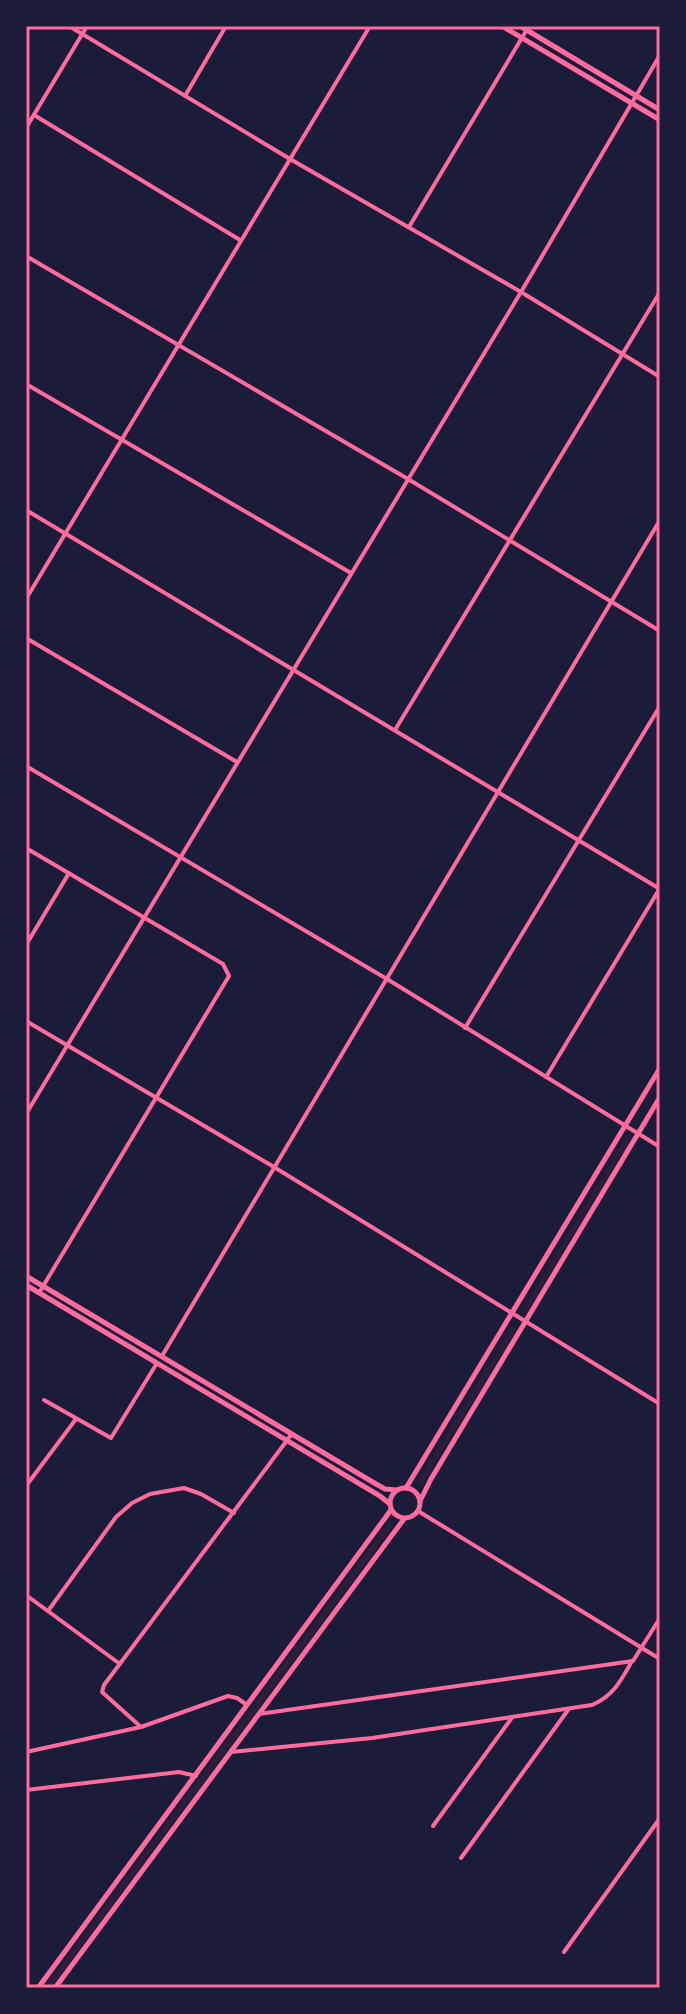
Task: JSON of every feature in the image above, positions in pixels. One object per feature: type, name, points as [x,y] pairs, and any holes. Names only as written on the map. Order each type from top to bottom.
[{"type":"street","points":[[69,26],[660,377]]},
{"type":"street","points":[[26,128],[87,26]]},
{"type":"street","points":[[185,96],[226,26]]},
{"type":"street","points":[[26,599],[370,26]]},
{"type":"street","points":[[502,26],[660,120]]},
{"type":"street","points":[[409,227],[522,38],[525,27],[660,110]]},
{"type":"street","points":[[26,1114],[521,292],[660,55]]},
{"type":"street","points":[[34,115],[241,240]]},
{"type":"street","points":[[26,256],[408,479],[660,631]]},
{"type":"street","points":[[395,730],[660,292]]},
{"type":"street","points":[[26,384],[351,573]]},
{"type":"street","points":[[26,510],[660,889],[546,1077]]},
{"type":"street","points":[[44,1400],[111,1438],[660,520]]},
{"type":"street","points":[[26,638],[237,762]]},
{"type":"street","points":[[465,1028],[660,706]]},
{"type":"street","points":[[26,766],[387,979],[660,1147]]},
{"type":"street","points":[[26,848],[223,964],[229,976],[39,1293]]},
{"type":"street","points":[[26,945],[69,873]]},
{"type":"street","points":[[26,1021],[274,1167],[660,1404]]},
{"type":"street","points":[[406,1488],[660,1068]]},
{"type":"street","points":[[26,1285],[380,1496],[396,1516],[404,1519],[412,1517],[418,1511],[431,1479],[660,1097]]},
{"type":"street","points":[[26,1276],[385,1489],[406,1488],[416,1492],[420,1501]]},
{"type":"street","points":[[26,1486],[76,1419]]},
{"type":"street","points":[[141,1727],[102,1692],[104,1685],[291,1435]]},
{"type":"street","points":[[48,1611],[116,1517],[132,1503],[150,1494],[184,1488],[234,1513]]},
{"type":"street","points":[[38,1988],[390,1507],[391,1496],[397,1490]]},
{"type":"street","points":[[418,1511],[660,1659]]},
{"type":"street","points":[[55,1988],[404,1519]]},
{"type":"street","points":[[26,1595],[120,1664]]},
{"type":"street","points":[[231,1752],[372,1738],[592,1705],[617,1689],[660,1618]]},
{"type":"street","points":[[257,1715],[633,1661]]},
{"type":"street","points":[[26,1752],[141,1727],[228,1696],[247,1705]]},
{"type":"street","points":[[461,1858],[569,1708]]},
{"type":"street","points":[[433,1826],[513,1717]]},
{"type":"street","points":[[26,1790],[179,1772],[196,1776]]},
{"type":"street","points":[[564,1952],[660,1818]]},
{"type":"shaded area","points":[[626,1136],[631,1139],[527,1312],[523,1309]]},
{"type":"shaded area","points":[[512,1326],[517,1329],[422,1485],[417,1482]]},
{"type":"shaded area","points":[[388,1523],[393,1527],[51,1988],[44,1988]]}]
